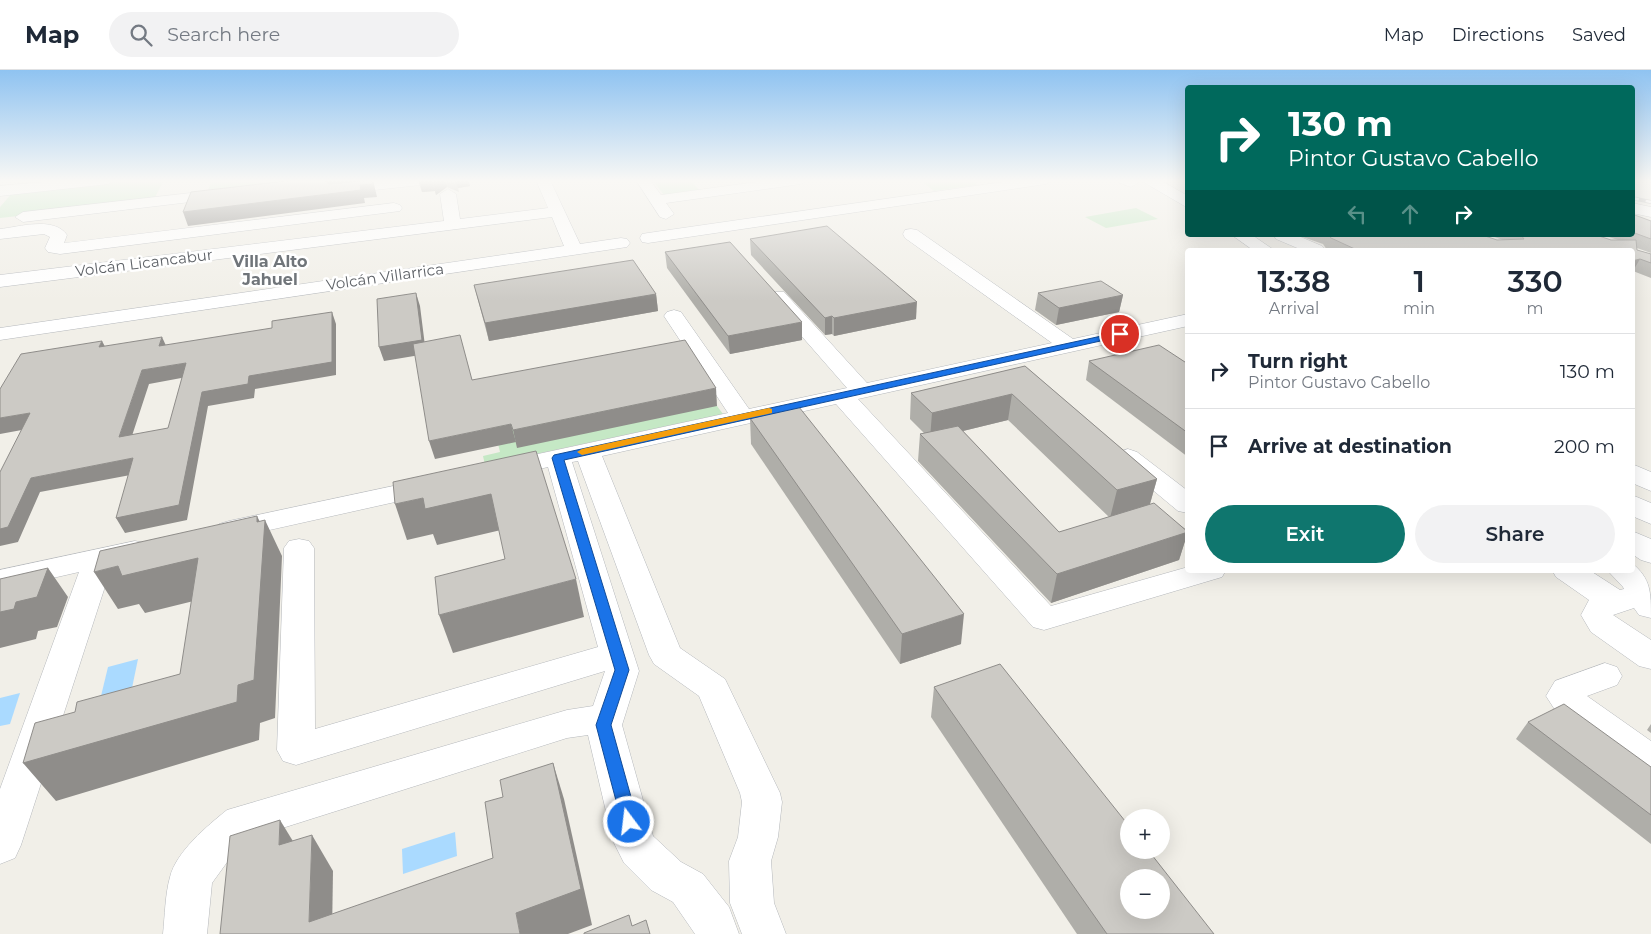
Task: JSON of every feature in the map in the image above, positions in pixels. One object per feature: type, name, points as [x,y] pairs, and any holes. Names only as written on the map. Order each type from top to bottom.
[{"type":"street","points":[[0,234],[46,230],[59,235],[54,248],[60,249],[294,220]]},
{"type":"street","name":"Volcán Licancabur","points":[[0,281],[484,220]]},
{"type":"street","points":[[559,220],[574,249]]},
{"type":"street","points":[[671,220],[680,233]]},
{"type":"street","points":[[648,238],[770,220]]},
{"type":"street","points":[[911,234],[1069,346]]},
{"type":"street","points":[[1243,237],[1262,248]]},
{"type":"street","points":[[1287,237],[1311,248]]},
{"type":"street","name":"Volcán Villarrica","points":[[0,334],[621,243]]},
{"type":"street","points":[[761,279],[852,393],[1044,620],[1201,573]]},
{"type":"street","points":[[674,316],[743,417]]},
{"type":"street","points":[[480,475],[1185,321]]},
{"type":"street","points":[[1113,445],[1185,503]]},
{"type":"street","points":[[572,454],[622,670],[604,725],[634,841],[639,850],[666,876],[688,888],[713,922],[717,934]]},
{"type":"street","points":[[572,454],[666,655],[713,688],[760,793],[762,802],[758,837],[750,861],[752,903],[764,934]]},
{"type":"street","points":[[1635,474],[1651,483]]},
{"type":"street","points":[[204,535],[392,484],[451,481]]},
{"type":"street","points":[[1635,505],[1651,515]]},
{"type":"street","points":[[1635,542],[1651,552]]},
{"type":"street","points":[[0,580],[156,546]]},
{"type":"street","points":[[299,548],[296,750],[617,654]]},
{"type":"street","points":[[0,845],[99,558]]},
{"type":"street","points":[[1575,573],[1632,594]]},
{"type":"street","points":[[1632,594],[1598,608],[1597,615],[1602,624],[1651,657]]},
{"type":"street","points":[[1604,676],[1567,690],[1564,696],[1570,703],[1651,761]]},
{"type":"street","points":[[185,934],[191,876],[219,841],[241,823],[567,724],[605,718]]},
{"type":"green space","points":[[1091,220],[1150,220],[1106,228]]},
{"type":"green space","points":[[486,395],[717,406],[723,414],[485,465],[483,456],[500,452]]},
{"type":"water","points":[[138,659],[132,688],[101,696],[108,667]]},
{"type":"water","points":[[20,693],[10,724],[0,726],[0,698]]},
{"type":"water","points":[[455,832],[457,856],[403,874],[402,849]]},
{"type":"building","points":[[1635,220],[1651,221],[1651,239],[1635,233]]},
{"type":"building","points":[[827,226],[917,302],[834,318],[832,316],[825,318],[750,239]]},
{"type":"building","points":[[1488,237],[1497,240],[1524,239],[1522,237],[1602,237],[1611,240],[1636,240],[1637,250],[1651,254],[1651,263],[1640,259],[1635,260],[1635,248],[1353,248],[1331,238]]},
{"type":"building","points":[[730,242],[802,322],[728,336],[665,252]]},
{"type":"building","points":[[633,260],[656,294],[485,323],[474,285]]},
{"type":"building","points":[[1101,281],[1123,295],[1059,308],[1038,293]]},
{"type":"building","points":[[416,293],[422,340],[379,347],[377,299]]},
{"type":"building","points":[[332,312],[332,362],[249,376],[248,384],[202,392],[179,505],[116,518],[133,458],[31,478],[8,527],[0,529],[0,472],[30,413],[0,418],[0,389],[21,354],[102,341],[99,347],[162,337],[159,346],[272,328],[272,321]],"holes":[[[186,363],[168,428],[119,437],[142,370]]]},
{"type":"building","points":[[460,335],[472,380],[685,340],[716,388],[513,430],[511,424],[429,441],[413,344]]},
{"type":"building","points":[[1159,345],[1185,362],[1185,431],[1089,361]]},
{"type":"building","points":[[1025,366],[1157,479],[1117,490],[1012,394],[932,413],[911,393]]},
{"type":"building","points":[[799,407],[964,614],[902,634],[750,418]]},
{"type":"building","points":[[958,426],[1059,532],[1154,503],[1185,529],[1185,533],[1057,574],[920,434]]},
{"type":"building","points":[[536,451],[576,579],[439,615],[435,577],[505,559],[491,494],[425,509],[423,498],[395,504],[393,482]]},
{"type":"building","points":[[257,516],[257,522],[265,520],[254,680],[238,685],[237,702],[23,763],[35,723],[75,712],[77,702],[180,674],[198,558],[122,576],[118,566],[94,572],[100,551]]},
{"type":"building","points":[[48,568],[37,597],[16,602],[14,609],[0,612],[0,579]]},
{"type":"building","points":[[1000,664],[1120,815],[1120,859],[1155,859],[1163,869],[1120,869],[1120,919],[1170,919],[1170,878],[1214,934],[1107,934],[934,687]]},
{"type":"building","points":[[1564,704],[1651,767],[1651,815],[1528,722]]},
{"type":"building","points":[[553,763],[581,889],[516,913],[520,934],[220,934],[230,836],[280,820],[279,845],[312,835],[309,922],[493,858],[485,802],[503,797],[500,780]]},
{"type":"building","points":[[629,915],[632,926],[646,920],[650,934],[584,934],[584,933]]},
{"type":"slow traffic","points":[[582,452],[769,411]]},
{"type":"district","name":"Villa Alto Jahuel","points":[[270,270]]},
{"type":"route","points":[[629,822],[604,725],[622,670],[558,458],[1120,334]]}]
